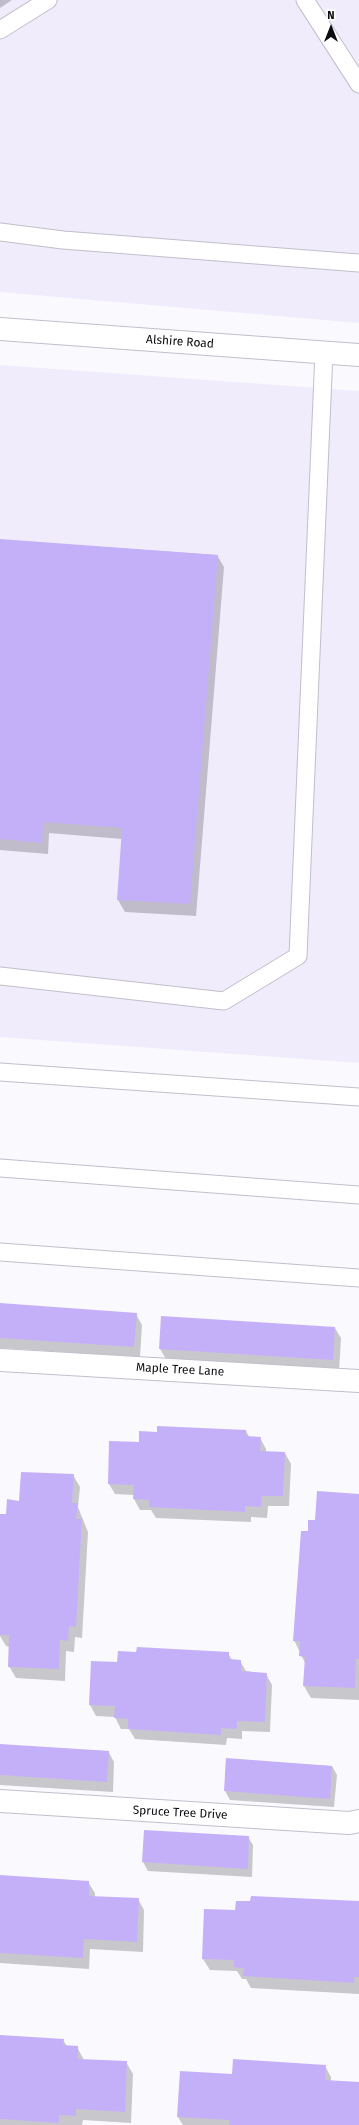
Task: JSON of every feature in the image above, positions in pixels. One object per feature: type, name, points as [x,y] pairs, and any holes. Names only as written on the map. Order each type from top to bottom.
[{"type":"street","name":"Alshire Road","points":[[0,328],[359,355]]},
{"type":"street","name":"Maple Tree Lane","points":[[0,1360],[359,1381]]},
{"type":"street","name":"Spruce Tree Drive","points":[[0,1801],[349,1823],[359,1821]]},
{"type":"lane","points":[[0,30],[48,0]]},
{"type":"lane","points":[[305,0],[359,84]]},
{"type":"lane","points":[[0,232],[63,240],[359,263]]},
{"type":"lane","points":[[0,976],[224,1001],[298,956],[324,352]]},
{"type":"lane","points":[[0,1072],[359,1097]]},
{"type":"lane","points":[[0,1168],[359,1195]]},
{"type":"lane","points":[[0,1252],[359,1278]]},
{"type":"shaded area","points":[[0,0],[359,0],[359,323],[0,292]]},
{"type":"shaded area","points":[[0,365],[359,391],[359,1063],[0,1037]]},
{"type":"building","points":[[0,539],[218,555],[190,904],[117,900],[122,828],[43,822],[42,843],[0,839]]},
{"type":"building","points":[[0,1303],[137,1313],[134,1347],[0,1338]]},
{"type":"building","points":[[161,1316],[335,1327],[333,1360],[159,1349]]},
{"type":"building","points":[[157,1426],[246,1430],[246,1436],[261,1437],[260,1451],[285,1452],[283,1496],[262,1496],[261,1507],[245,1506],[245,1512],[149,1507],[149,1500],[133,1499],[134,1485],[108,1484],[109,1441],[139,1442],[139,1431],[157,1432]]},
{"type":"building","points":[[21,1472],[74,1474],[72,1503],[78,1503],[76,1519],[82,1519],[76,1627],[69,1626],[68,1641],[60,1640],[59,1669],[8,1667],[9,1635],[0,1635],[0,1514],[6,1514],[7,1499],[19,1501]]},
{"type":"building","points":[[317,1491],[359,1494],[359,1659],[356,1659],[355,1688],[303,1686],[305,1657],[299,1656],[300,1641],[293,1641],[301,1531],[308,1531],[308,1520],[315,1520]]},
{"type":"building","points":[[137,1647],[229,1652],[229,1659],[241,1660],[241,1671],[267,1673],[265,1722],[237,1721],[237,1729],[221,1728],[221,1735],[128,1729],[128,1719],[114,1718],[115,1706],[89,1705],[91,1661],[117,1662],[118,1651],[136,1652]]},
{"type":"building","points":[[0,1744],[109,1751],[107,1782],[0,1775]]},
{"type":"building","points":[[226,1758],[332,1766],[330,1799],[224,1791]]},
{"type":"building","points":[[144,1830],[249,1836],[248,1869],[142,1862]]},
{"type":"building","points":[[0,1875],[89,1881],[89,1896],[139,1898],[137,1942],[84,1939],[83,1958],[0,1953]]},
{"type":"building","points":[[251,1896],[359,1901],[359,1977],[354,1977],[354,1983],[243,1976],[244,1968],[234,1967],[234,1960],[202,1959],[204,1909],[235,1910],[236,1901],[250,1901]]},
{"type":"building","points":[[0,2035],[64,2039],[63,2045],[78,2046],[78,2059],[127,2061],[125,2112],[76,2109],[76,2116],[59,2115],[59,2123],[0,2119]]},
{"type":"building","points":[[233,2059],[326,2065],[325,2080],[359,2082],[359,2125],[229,2125],[230,2120],[177,2117],[180,2071],[232,2074]]}]
